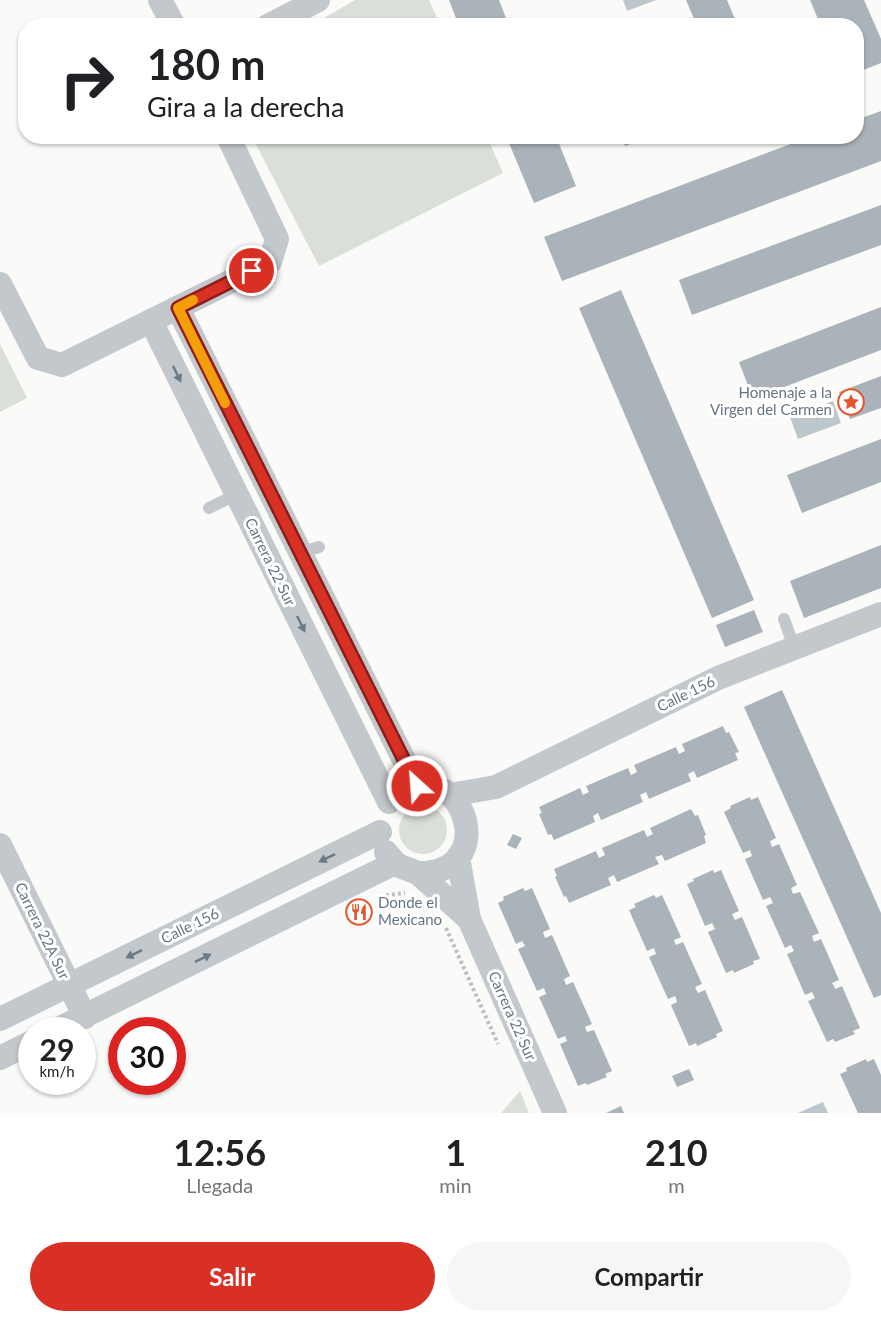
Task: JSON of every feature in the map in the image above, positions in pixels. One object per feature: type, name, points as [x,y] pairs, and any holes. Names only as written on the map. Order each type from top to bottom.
[{"type":"street","points":[[160,0],[170,18]]},
{"type":"street","points":[[283,18],[318,0]]},
{"type":"street","points":[[0,284],[38,358],[62,365],[270,262],[277,239],[232,144]]},
{"type":"street","name":"Carrera 22 Sur","points":[[178,308],[309,550],[417,786]]},
{"type":"street","name":"Carrera 22 Sur","points":[[151,321],[389,802]]},
{"type":"street","name":"Calle 156","points":[[450,795],[496,787],[718,678],[881,614]]},
{"type":"street","points":[[417,786],[429,786],[450,795],[459,803],[467,824],[464,847],[458,857],[440,871],[416,884],[384,849],[380,832],[382,813],[389,802],[397,795],[417,786]]},
{"type":"street","name":"Calle 156","points":[[467,824],[496,787]]},
{"type":"street","name":"Calle 156","points":[[0,1019],[380,832]]},
{"type":"street","name":"Carrera 22A Sur","points":[[0,845],[85,1017]]},
{"type":"street","name":"Carrera 22 Sur","points":[[458,857],[469,919],[555,1113]]},
{"type":"street","points":[[85,1017],[395,863]]},
{"type":"street","name":"Carrera 22 Sur","points":[[416,884],[469,919]]},
{"type":"street","points":[[0,1058],[18,1049]]},
{"type":"lane","points":[[209,508],[237,494]]},
{"type":"lane","points":[[784,620],[794,647]]},
{"type":"path","points":[[371,901],[416,884]]},
{"type":"path","points":[[444,925],[501,1050]]},
{"type":"shaded area","points":[[355,0],[429,0],[437,18],[324,18]]},
{"type":"shaded area","points":[[623,0],[656,0],[627,11]]},
{"type":"shaded area","points":[[256,144],[490,144],[503,173],[319,266]]},
{"type":"shaded area","points":[[0,344],[27,398],[0,412]]},
{"type":"shaded area","points":[[833,401],[841,423],[798,439],[790,417]]},
{"type":"shaded area","points":[[423,806],[440,813],[447,830],[440,847],[423,854],[406,847],[399,830],[406,813]]},
{"type":"shaded area","points":[[520,1091],[529,1113],[501,1113]]},
{"type":"shaded area","points":[[823,1102],[828,1113],[798,1113]]},
{"type":"building","points":[[449,0],[499,0],[506,18],[456,18]]},
{"type":"building","points":[[686,0],[727,0],[735,18],[694,18]]},
{"type":"building","points":[[810,0],[864,0],[881,39],[881,63],[864,70],[864,18],[818,18]]},
{"type":"building","points":[[881,111],[881,161],[562,281],[544,237],[791,144],[864,144],[864,117]]},
{"type":"building","points":[[509,144],[559,144],[576,186],[534,203]]},
{"type":"building","points":[[881,205],[881,245],[692,315],[679,280]]},
{"type":"building","points":[[621,290],[754,600],[712,618],[579,308]]},
{"type":"building","points":[[881,307],[881,350],[753,399],[739,362]]},
{"type":"building","points":[[881,376],[881,408],[850,419],[839,392]]},
{"type":"building","points":[[881,439],[881,482],[802,513],[787,475]]},
{"type":"building","points":[[881,545],[881,588],[804,618],[790,581]]},
{"type":"building","points":[[754,610],[763,632],[725,647],[716,625]]},
{"type":"building","points":[[782,690],[881,913],[881,995],[874,998],[744,707]]},
{"type":"building","points":[[723,726],[726,733],[729,732],[739,752],[735,753],[738,760],[697,778],[694,771],[688,774],[691,781],[649,799],[646,792],[640,795],[643,802],[601,820],[598,813],[593,816],[595,822],[554,840],[551,834],[548,835],[539,814],[542,813],[539,807],[580,788],[583,795],[589,792],[586,786],[628,768],[631,775],[637,772],[634,765],[676,747],[679,754],[685,751],[682,744]]},
{"type":"building","points":[[750,797],[751,800],[758,797],[776,838],[770,841],[772,847],[779,844],[797,885],[791,888],[793,894],[800,892],[819,933],[812,936],[814,942],[821,939],[839,980],[832,983],[835,989],[842,986],[860,1028],[853,1031],[855,1034],[835,1042],[833,1039],[827,1042],[808,1001],[815,998],[812,992],[805,995],[787,954],[794,951],[791,945],[785,948],[766,906],[773,903],[770,897],[763,900],[745,859],[752,856],[750,850],[743,853],[724,812],[731,808],[730,806]]},
{"type":"building","points":[[691,809],[695,816],[698,815],[706,835],[704,836],[706,843],[665,861],[662,855],[655,857],[659,864],[617,882],[614,875],[608,878],[611,885],[569,903],[566,896],[564,897],[554,869],[596,851],[599,858],[605,855],[602,848],[644,830],[647,837],[653,834],[650,828]]},
{"type":"building","points":[[513,834],[522,838],[516,849],[507,845]]},
{"type":"building","points":[[713,870],[714,873],[721,870],[739,911],[732,914],[735,920],[742,917],[760,959],[734,973],[733,970],[726,973],[708,932],[715,929],[712,923],[705,926],[687,884]]},
{"type":"building","points":[[523,888],[525,891],[532,888],[550,929],[543,932],[545,938],[552,935],[570,976],[564,979],[566,985],[573,982],[592,1024],[585,1027],[587,1032],[594,1030],[612,1071],[605,1074],[607,1077],[587,1085],[586,1083],[578,1086],[560,1044],[567,1041],[565,1036],[558,1039],[539,997],[546,994],[544,988],[537,991],[518,949],[525,946],[522,941],[516,944],[498,903],[504,900],[503,897]]},
{"type":"building","points":[[654,895],[656,898],[662,895],[681,937],[674,940],[675,943],[676,945],[683,942],[702,984],[695,987],[698,993],[705,990],[723,1031],[716,1034],[717,1037],[697,1046],[696,1043],[689,1046],[671,1005],[677,1002],[676,998],[675,996],[668,999],[649,957],[656,954],[654,948],[647,951],[629,910],[636,907],[634,904]]},
{"type":"building","points":[[866,1059],[867,1062],[874,1059],[881,1075],[881,1113],[858,1113],[840,1074],[847,1071],[846,1068]]},
{"type":"building","points":[[689,1069],[694,1080],[677,1087],[672,1076]]},
{"type":"building","points":[[621,1106],[624,1113],[606,1113]]},
{"type":"slow traffic","points":[[193,300],[178,308],[225,403]]},
{"type":"place","name":"Homenaje a la Virgen del Carmen","points":[[851,402]]},
{"type":"place","name":"Donde el Mexicano","points":[[359,912]]},
{"type":"route","points":[[252,271],[178,308],[417,786]]}]
